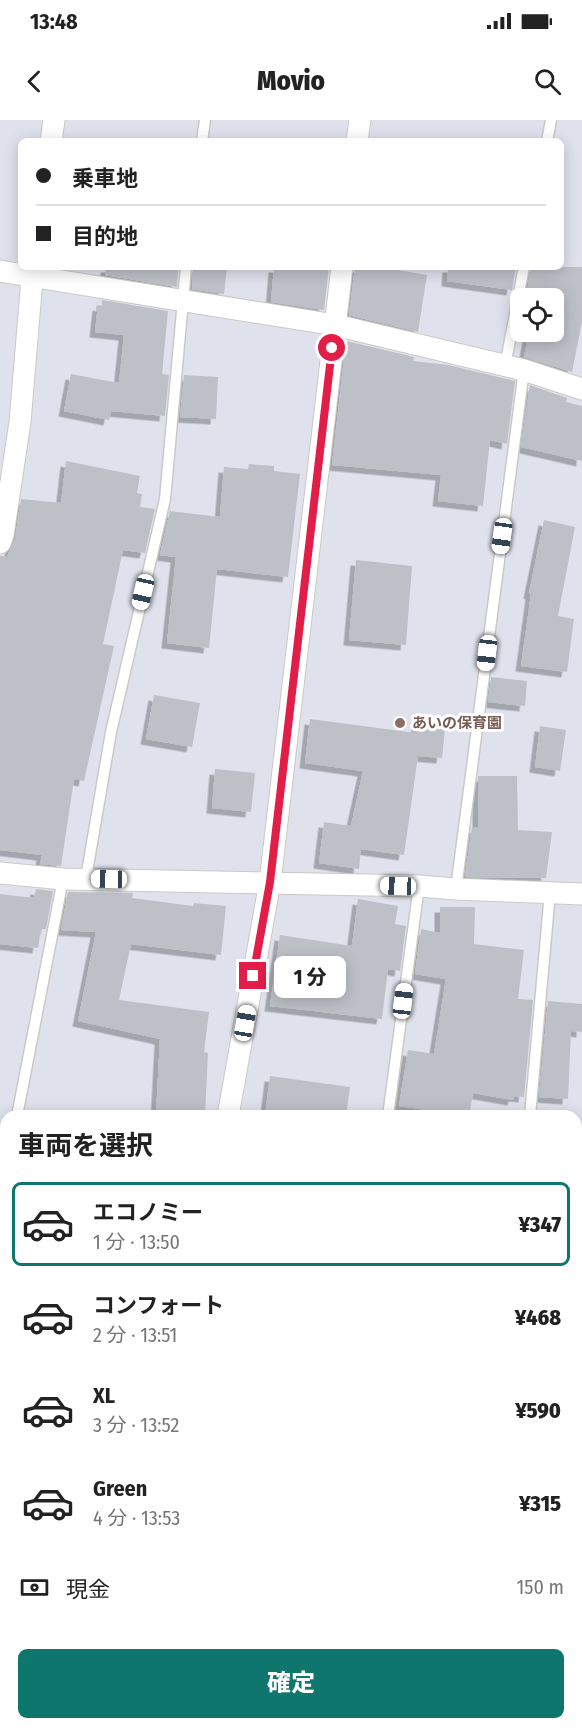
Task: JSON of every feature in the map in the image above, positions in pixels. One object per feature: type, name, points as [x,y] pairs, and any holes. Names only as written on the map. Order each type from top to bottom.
[{"type":"street","points":[[51,138],[54,120]]},
{"type":"street","points":[[357,138],[360,120]]},
{"type":"street","points":[[229,1110],[270,882],[342,270]]},
{"type":"street","points":[[0,272],[32,272],[182,301],[335,325],[514,368],[582,389]]},
{"type":"street","points":[[0,543],[20,422],[32,272]]},
{"type":"street","points":[[0,873],[63,879],[419,886],[456,890],[582,894]]},
{"type":"lane","points":[[202,138],[205,120]]},
{"type":"lane","points":[[548,138],[551,120]]},
{"type":"lane","points":[[86,878],[111,732],[165,499],[186,270]]},
{"type":"lane","points":[[456,890],[524,270]]},
{"type":"lane","points":[[18,1110],[63,879]]},
{"type":"lane","points":[[389,1110],[419,886]]},
{"type":"lane","points":[[531,1110],[550,892]]},
{"type":"building","points":[[564,267],[582,267],[582,322],[572,372],[524,357],[527,342],[564,342],[564,288],[528,288],[531,270],[564,270]]},
{"type":"building","points":[[106,270],[178,270],[177,287],[105,275]]},
{"type":"building","points":[[193,270],[227,270],[224,294],[192,289]]},
{"type":"building","points":[[274,270],[329,270],[324,310],[271,302]]},
{"type":"building","points":[[355,270],[398,270],[427,275],[418,332],[349,315]]},
{"type":"building","points":[[448,270],[515,270],[512,288],[510,290],[447,281]]},
{"type":"building","points":[[102,300],[168,311],[162,374],[169,375],[165,416],[111,411],[109,420],[64,411],[71,374],[119,383],[124,335],[95,332],[98,305],[102,306]]},
{"type":"building","points":[[346,341],[414,357],[413,361],[448,365],[515,381],[507,444],[490,440],[483,506],[438,501],[441,475],[332,465]]},
{"type":"building","points":[[184,375],[218,377],[216,419],[180,417]]},
{"type":"building","points":[[530,385],[567,398],[566,402],[582,406],[582,461],[521,447]]},
{"type":"building","points":[[66,461],[140,476],[137,493],[142,494],[140,507],[155,509],[145,553],[123,550],[103,644],[114,646],[84,781],[74,779],[61,866],[40,864],[42,855],[0,850],[0,556],[7,557],[15,539],[21,499],[61,503]]},
{"type":"building","points":[[249,464],[274,466],[274,471],[300,474],[288,577],[217,569],[209,648],[167,643],[176,557],[160,555],[170,511],[220,517],[224,467],[248,469]]},
{"type":"building","points":[[544,520],[575,527],[558,616],[574,619],[567,672],[521,666],[531,594],[529,593]]},
{"type":"building","points":[[356,560],[412,566],[406,645],[349,640]]},
{"type":"building","points":[[491,677],[527,681],[525,706],[488,702]]},
{"type":"building","points":[[154,695],[200,703],[192,747],[146,739]]},
{"type":"building","points":[[418,716],[446,719],[442,758],[418,756],[404,855],[361,849],[359,869],[319,863],[324,822],[351,826],[363,771],[305,763],[310,719],[416,733]]},
{"type":"building","points":[[540,726],[566,730],[560,771],[535,767]]},
{"type":"building","points":[[215,769],[255,773],[251,812],[212,808]]},
{"type":"building","points":[[478,776],[517,776],[518,830],[552,832],[546,878],[465,877],[472,827],[478,828]]},
{"type":"building","points":[[36,889],[53,891],[46,929],[41,929],[38,948],[0,944],[0,894],[34,898]]},
{"type":"building","points":[[68,892],[133,893],[132,898],[193,906],[194,903],[226,906],[221,955],[131,944],[119,1000],[209,1012],[204,1052],[208,1053],[205,1110],[156,1110],[160,1039],[78,1021],[96,932],[61,930]]},
{"type":"building","points":[[358,899],[398,906],[395,924],[406,926],[400,971],[388,969],[382,1019],[270,1006],[280,935],[352,946]]},
{"type":"building","points":[[440,907],[475,907],[474,944],[524,950],[518,999],[533,1000],[524,1097],[514,1096],[513,1100],[473,1093],[470,1110],[427,1110],[399,1106],[408,1050],[434,1054],[446,979],[415,974],[421,929],[440,933]]},
{"type":"building","points":[[548,1001],[582,1004],[582,1032],[571,1031],[568,1099],[539,1097]]},
{"type":"building","points":[[270,1076],[350,1087],[347,1110],[266,1110]]},
{"type":"place","name":"あいの保育園","points":[[400,723]]},
{"type":"route","points":[[253,976],[270,882],[332,348]]}]
